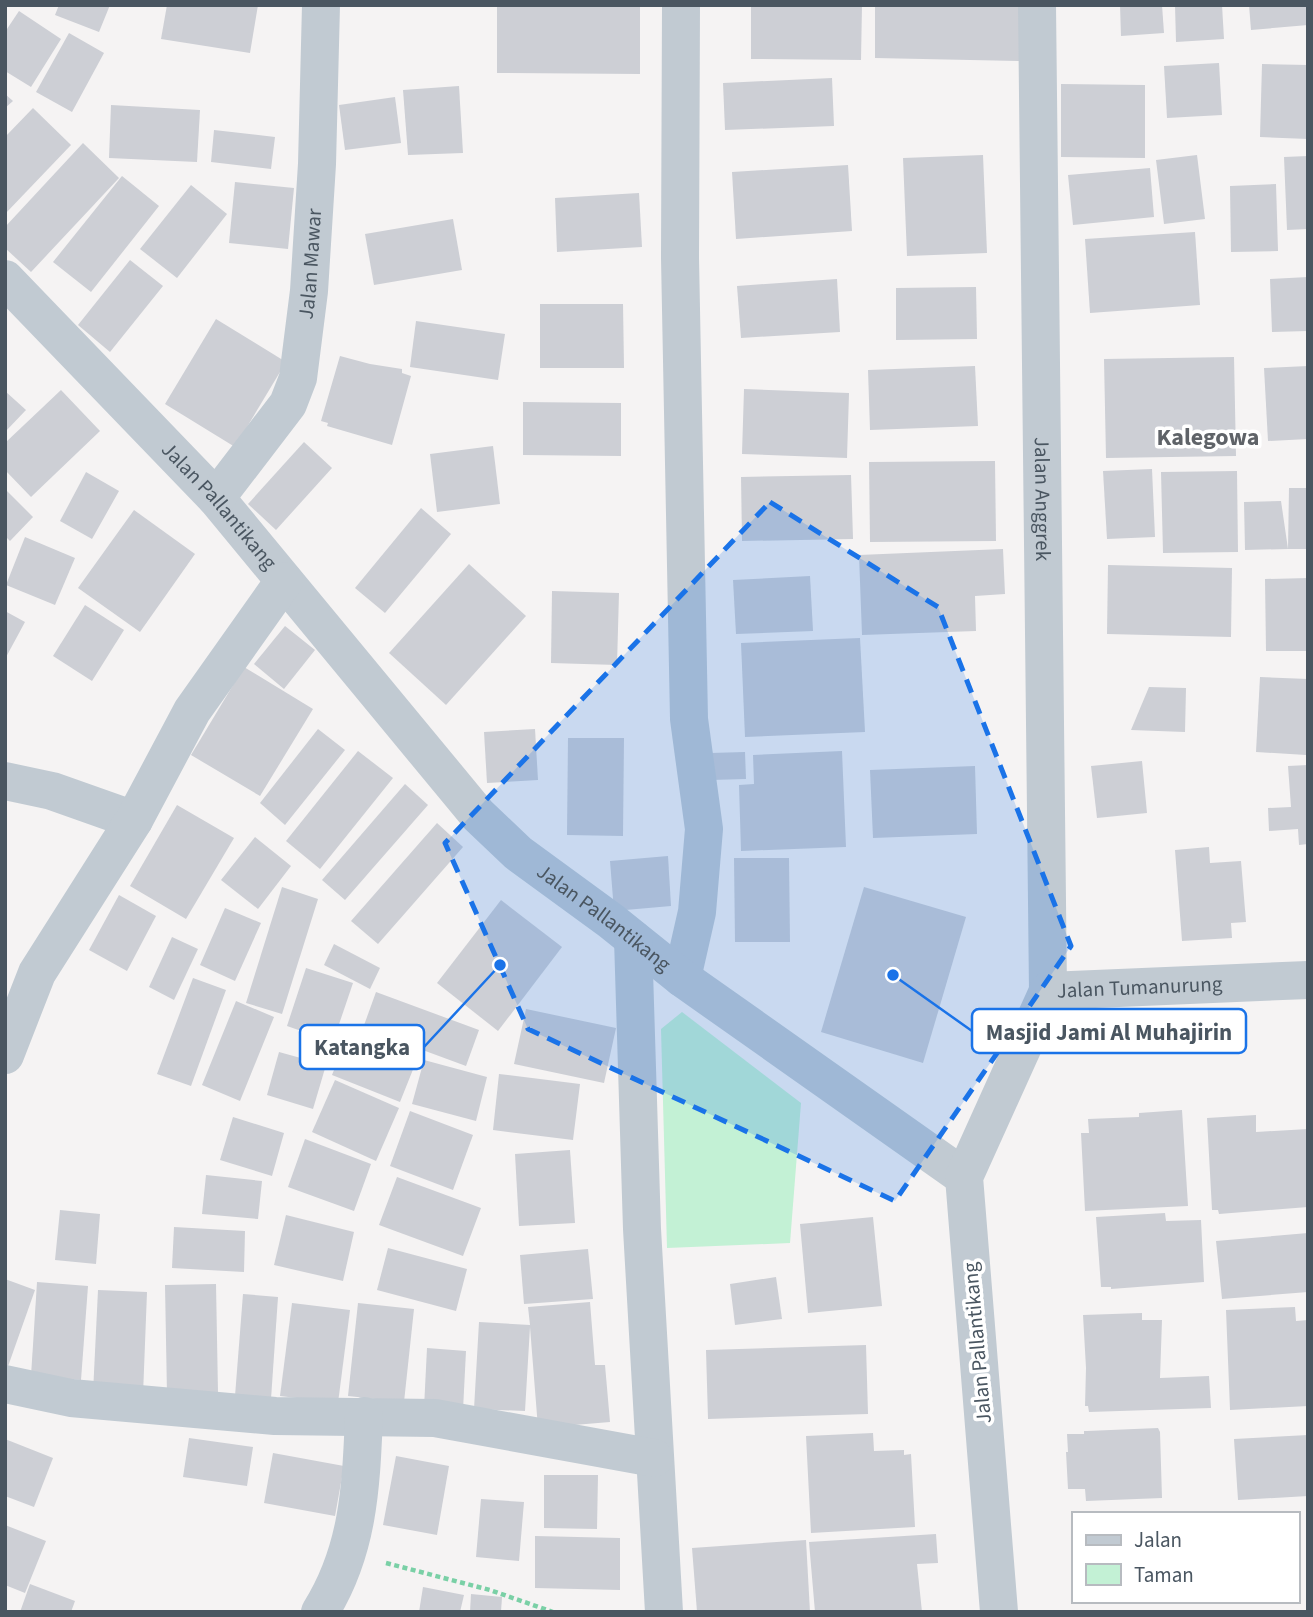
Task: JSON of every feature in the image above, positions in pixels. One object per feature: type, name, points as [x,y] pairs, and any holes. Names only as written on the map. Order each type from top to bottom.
[{"type":"street","name":"Jalan Mawar","points":[[216,498],[288,404],[298,378],[309,291],[316,177],[321,5]]},
{"type":"street","points":[[681,5],[680,258],[689,719],[704,829],[696,912],[682,978]]},
{"type":"street","name":"Jalan Anggrek","points":[[1037,5],[1048,991]]},
{"type":"street","name":"Jalan Pallantikang","points":[[5,279],[216,498],[478,815],[518,853],[682,978],[964,1177],[999,1612]]},
{"type":"street","points":[[5,1055],[37,973],[134,820],[192,711],[284,581]]},
{"type":"street","points":[[5,781],[52,792],[134,820]]},
{"type":"street","points":[[633,939],[642,1229],[664,1612]]},
{"type":"street","name":"Jalan Tumanurung","points":[[964,1177],[1048,991],[1308,980]]},
{"type":"street","points":[[5,1384],[71,1398],[275,1416],[435,1418],[654,1458]]},
{"type":"street","points":[[320,1612],[332,1593],[349,1553],[360,1496],[364,1416]]},
{"type":"path","points":[[349,1553],[490,1590],[553,1612]]},
{"type":"highlighted area","points":[[770,502],[938,607],[1071,946],[895,1201],[528,1029],[445,843]]},
{"type":"green space","points":[[682,1012],[801,1103],[790,1243],[667,1248],[661,1029]]},
{"type":"building","points":[[59,5],[110,5],[99,32],[55,15]]},
{"type":"building","points":[[167,5],[258,5],[250,53],[161,39]]},
{"type":"building","points":[[497,5],[640,5],[640,74],[497,73]]},
{"type":"building","points":[[751,5],[862,5],[861,60],[751,59]]},
{"type":"building","points":[[875,5],[1023,5],[1022,61],[875,58]]},
{"type":"building","points":[[1120,5],[1162,5],[1164,33],[1121,36]]},
{"type":"building","points":[[1175,5],[1222,5],[1224,39],[1176,42]]},
{"type":"building","points":[[1249,5],[1308,5],[1308,25],[1251,30]]},
{"type":"building","points":[[19,11],[61,39],[31,87],[5,71],[5,32]]},
{"type":"building","points":[[69,33],[104,53],[72,112],[36,92]]},
{"type":"building","points":[[1219,63],[1222,115],[1167,118],[1164,66]]},
{"type":"building","points":[[1262,64],[1308,65],[1308,139],[1260,137]]},
{"type":"building","points":[[832,78],[834,126],[725,130],[723,83]]},
{"type":"building","points":[[1061,84],[1145,85],[1145,158],[1061,157]]},
{"type":"building","points":[[459,86],[463,153],[408,155],[403,90]]},
{"type":"building","points":[[5,94],[13,101],[5,108]]},
{"type":"building","points":[[395,97],[401,143],[345,150],[339,105]]},
{"type":"building","points":[[111,105],[200,110],[197,162],[109,158]]},
{"type":"building","points":[[33,108],[71,145],[5,214],[5,137]]},
{"type":"building","points":[[214,130],[275,137],[271,169],[211,162]]},
{"type":"building","points":[[83,143],[119,178],[31,272],[5,248],[5,227]]},
{"type":"building","points":[[983,155],[987,253],[907,256],[903,158]]},
{"type":"building","points":[[1197,155],[1205,219],[1164,224],[1156,160]]},
{"type":"building","points":[[1308,156],[1308,229],[1287,230],[1284,157]]},
{"type":"building","points":[[848,165],[852,231],[736,239],[732,172]]},
{"type":"building","points":[[1150,168],[1154,217],[1073,225],[1068,175]]},
{"type":"building","points":[[122,176],[159,206],[91,292],[53,262]]},
{"type":"building","points":[[235,182],[294,188],[288,249],[229,243]]},
{"type":"building","points":[[1276,184],[1278,251],[1231,252],[1230,186]]},
{"type":"building","points":[[191,185],[227,214],[177,278],[140,249]]},
{"type":"building","points":[[639,193],[642,247],[557,252],[555,198]]},
{"type":"building","points":[[453,219],[462,270],[374,285],[365,234]]},
{"type":"building","points":[[1195,232],[1200,305],[1090,313],[1085,239]]},
{"type":"building","points":[[130,260],[163,286],[110,352],[78,325]]},
{"type":"building","points":[[1308,277],[1308,331],[1272,332],[1270,279]]},
{"type":"building","points":[[837,279],[840,332],[741,338],[737,286]]},
{"type":"building","points":[[976,287],[977,339],[896,340],[896,288]]},
{"type":"building","points":[[540,304],[623,304],[624,368],[540,368]]},
{"type":"building","points":[[216,319],[286,362],[235,447],[165,404]]},
{"type":"building","points":[[416,321],[505,334],[498,380],[410,367]]},
{"type":"building","points":[[340,356],[402,369],[402,373],[411,376],[392,445],[327,426],[328,423],[321,421]]},
{"type":"building","points":[[1234,357],[1236,456],[1106,458],[1104,359]]},
{"type":"building","points":[[975,366],[978,426],[870,430],[868,370]]},
{"type":"building","points":[[1308,366],[1308,439],[1268,441],[1264,368]]},
{"type":"building","points":[[744,389],[849,393],[847,458],[742,454]]},
{"type":"building","points":[[61,390],[100,431],[31,497],[5,470],[5,443]]},
{"type":"building","points":[[5,391],[26,410],[5,432]]},
{"type":"building","points":[[523,402],[621,403],[621,456],[523,455]]},
{"type":"building","points":[[304,442],[332,468],[276,530],[248,504]]},
{"type":"building","points":[[493,446],[500,504],[437,512],[430,454]]},
{"type":"building","points":[[995,461],[996,541],[870,542],[869,462]]},
{"type":"building","points":[[1152,469],[1155,537],[1107,539],[1103,471]]},
{"type":"building","points":[[1237,471],[1238,552],[1163,553],[1161,472]]},
{"type":"building","points":[[86,472],[119,491],[92,539],[60,521]]},
{"type":"building","points":[[851,475],[853,539],[742,541],[741,477]]},
{"type":"building","points":[[1289,488],[1308,488],[1308,549],[1288,549]]},
{"type":"building","points":[[5,489],[33,517],[10,541],[5,536]]},
{"type":"building","points":[[1281,501],[1288,549],[1245,550],[1244,502]]},
{"type":"building","points":[[421,508],[451,534],[385,613],[355,588]]},
{"type":"building","points":[[134,510],[195,554],[140,632],[78,588]]},
{"type":"building","points":[[25,537],[75,558],[55,605],[6,585]]},
{"type":"building","points":[[1003,549],[1005,594],[975,596],[976,631],[862,635],[859,555]]},
{"type":"building","points":[[469,564],[526,616],[446,705],[389,653]]},
{"type":"building","points":[[1108,565],[1232,568],[1231,637],[1107,634]]},
{"type":"building","points":[[810,576],[813,631],[736,634],[733,580]]},
{"type":"building","points":[[1308,578],[1308,651],[1266,651],[1265,579]]},
{"type":"building","points":[[552,591],[619,593],[617,665],[551,663]]},
{"type":"building","points":[[85,605],[124,630],[92,681],[53,656]]},
{"type":"building","points":[[5,611],[25,622],[5,659]]},
{"type":"building","points":[[285,626],[315,650],[284,689],[254,664]]},
{"type":"building","points":[[860,638],[865,732],[745,737],[741,643]]},
{"type":"building","points":[[244,667],[313,709],[260,796],[191,755]]},
{"type":"building","points":[[1260,677],[1308,679],[1306,755],[1256,752]]},
{"type":"building","points":[[1149,687],[1186,688],[1185,732],[1131,730]]},
{"type":"building","points":[[318,729],[345,750],[285,825],[260,803]]},
{"type":"building","points":[[535,729],[538,780],[487,783],[484,732]]},
{"type":"building","points":[[568,738],[624,738],[623,836],[567,835]]},
{"type":"building","points":[[358,751],[393,778],[320,869],[286,841]]},
{"type":"building","points":[[842,751],[846,847],[741,851],[739,785],[754,784],[753,755]]},
{"type":"building","points":[[745,752],[746,779],[711,780],[710,753]]},
{"type":"building","points":[[1142,761],[1147,813],[1097,818],[1091,766]]},
{"type":"building","points":[[1308,765],[1308,844],[1299,845],[1298,829],[1269,831],[1268,808],[1291,807],[1288,766]]},
{"type":"building","points":[[975,766],[977,834],[873,838],[870,770]]},
{"type":"building","points":[[405,784],[428,805],[345,900],[322,880]]},
{"type":"building","points":[[177,805],[234,838],[186,919],[130,886]]},
{"type":"building","points":[[437,823],[463,847],[378,944],[351,921]]},
{"type":"building","points":[[255,837],[291,866],[258,909],[221,880]]},
{"type":"building","points":[[1209,847],[1210,863],[1241,861],[1246,922],[1231,923],[1232,938],[1182,941],[1175,850]]},
{"type":"building","points":[[668,856],[671,906],[614,911],[610,861]]},
{"type":"building","points":[[734,858],[789,858],[790,942],[735,942]]},
{"type":"building","points":[[282,887],[318,899],[282,1014],[246,1003]]},
{"type":"building","points":[[864,887],[966,917],[923,1063],[821,1032]]},
{"type":"building","points":[[119,895],[156,916],[127,971],[89,950]]},
{"type":"building","points":[[501,900],[562,947],[498,1031],[437,983]]},
{"type":"building","points":[[225,908],[261,923],[235,981],[200,965]]},
{"type":"building","points":[[172,937],[198,949],[174,1000],[149,987]]},
{"type":"building","points":[[334,944],[380,968],[370,989],[324,965]]},
{"type":"building","points":[[306,968],[353,983],[333,1042],[287,1026]]},
{"type":"building","points":[[193,978],[226,990],[191,1086],[157,1074]]},
{"type":"building","points":[[376,992],[479,1030],[466,1066],[363,1028]]},
{"type":"building","points":[[236,1001],[274,1017],[240,1101],[202,1085]]},
{"type":"building","points":[[526,1009],[616,1028],[604,1083],[514,1064]]},
{"type":"building","points":[[346,1040],[414,1067],[400,1102],[332,1075]]},
{"type":"building","points":[[279,1052],[326,1065],[313,1109],[267,1095]]},
{"type":"building","points":[[424,1060],[487,1077],[476,1121],[412,1104]]},
{"type":"building","points":[[499,1074],[580,1084],[573,1140],[493,1130]]},
{"type":"building","points":[[335,1080],[399,1108],[376,1161],[312,1132]]},
{"type":"building","points":[[1182,1110],[1188,1206],[1085,1211],[1081,1133],[1089,1133],[1088,1119],[1139,1117],[1139,1113]]},
{"type":"building","points":[[410,1111],[473,1135],[453,1190],[390,1166]]},
{"type":"building","points":[[1256,1115],[1256,1132],[1308,1129],[1308,1207],[1219,1214],[1218,1210],[1212,1210],[1207,1118]]},
{"type":"building","points":[[233,1117],[284,1133],[272,1176],[220,1160]]},
{"type":"building","points":[[305,1139],[371,1164],[354,1211],[288,1187]]},
{"type":"building","points":[[570,1150],[575,1223],[519,1226],[515,1154]]},
{"type":"building","points":[[206,1175],[262,1181],[258,1219],[202,1214]]},
{"type":"building","points":[[397,1177],[481,1208],[463,1256],[379,1225]]},
{"type":"building","points":[[60,1210],[100,1214],[96,1264],[55,1260]]},
{"type":"building","points":[[1165,1213],[1166,1221],[1201,1220],[1204,1282],[1111,1289],[1101,1287],[1096,1217]]},
{"type":"building","points":[[286,1215],[354,1232],[343,1281],[274,1265]]},
{"type":"building","points":[[873,1217],[882,1306],[808,1313],[800,1224]]},
{"type":"building","points":[[174,1227],[245,1231],[244,1272],[172,1268]]},
{"type":"building","points":[[1308,1233],[1308,1292],[1222,1299],[1216,1241]]},
{"type":"building","points":[[388,1248],[467,1269],[456,1311],[377,1290]]},
{"type":"building","points":[[588,1249],[593,1299],[524,1304],[520,1255]]},
{"type":"building","points":[[776,1277],[782,1319],[735,1325],[730,1284]]},
{"type":"building","points":[[5,1279],[35,1290],[6,1372],[5,1372]]},
{"type":"building","points":[[37,1282],[88,1286],[81,1380],[31,1376]]},
{"type":"building","points":[[216,1284],[218,1393],[167,1395],[165,1285]]},
{"type":"building","points":[[98,1290],[147,1292],[143,1395],[93,1393]]},
{"type":"building","points":[[243,1294],[278,1297],[271,1399],[235,1396]]},
{"type":"building","points":[[590,1302],[595,1365],[605,1365],[610,1422],[538,1428],[530,1327],[525,1411],[474,1409],[479,1322],[530,1325],[528,1307]]},
{"type":"building","points":[[292,1303],[350,1310],[338,1403],[280,1396]]},
{"type":"building","points":[[358,1303],[414,1309],[404,1402],[348,1396]]},
{"type":"building","points":[[1295,1307],[1296,1321],[1308,1320],[1308,1406],[1230,1410],[1226,1310]]},
{"type":"building","points":[[1142,1313],[1142,1320],[1162,1320],[1160,1378],[1209,1376],[1211,1408],[1089,1412],[1088,1406],[1085,1406],[1083,1315]]},
{"type":"building","points":[[866,1345],[868,1414],[708,1419],[706,1350]]},
{"type":"building","points":[[427,1348],[466,1351],[463,1410],[424,1408]]},
{"type":"building","points":[[1158,1428],[1162,1498],[1086,1501],[1085,1489],[1068,1489],[1067,1434]]},
{"type":"building","points":[[873,1433],[874,1451],[904,1450],[904,1455],[911,1454],[915,1527],[811,1533],[806,1436]]},
{"type":"building","points":[[1308,1435],[1308,1496],[1238,1500],[1234,1439]]},
{"type":"building","points":[[189,1438],[253,1447],[247,1486],[183,1477]]},
{"type":"building","points":[[5,1439],[53,1458],[34,1507],[5,1496]]},
{"type":"building","points":[[273,1453],[344,1466],[335,1516],[264,1503]]},
{"type":"building","points":[[396,1456],[449,1466],[437,1535],[383,1525]]},
{"type":"building","points":[[544,1475],[598,1475],[597,1529],[544,1528]]},
{"type":"building","points":[[481,1499],[524,1502],[519,1561],[476,1557]]},
{"type":"building","points":[[5,1525],[46,1541],[25,1593],[5,1585]]},
{"type":"building","points":[[936,1534],[938,1563],[917,1564],[922,1612],[815,1612],[809,1542]]},
{"type":"building","points":[[535,1536],[620,1538],[620,1590],[535,1588]]},
{"type":"building","points":[[806,1540],[810,1612],[697,1612],[692,1548]]},
{"type":"building","points":[[30,1584],[75,1601],[71,1612],[20,1612]]},
{"type":"building","points":[[423,1587],[464,1595],[460,1612],[419,1612]]},
{"type":"building","points":[[471,1594],[502,1597],[501,1612],[470,1612]]},
{"type":"place","name":"Katangka","points":[[500,965]]},
{"type":"place","name":"Masjid Jami Al Muhajirin","points":[[893,975]]},
{"type":"district","name":"Kalegowa","points":[[1208,437]]}]
